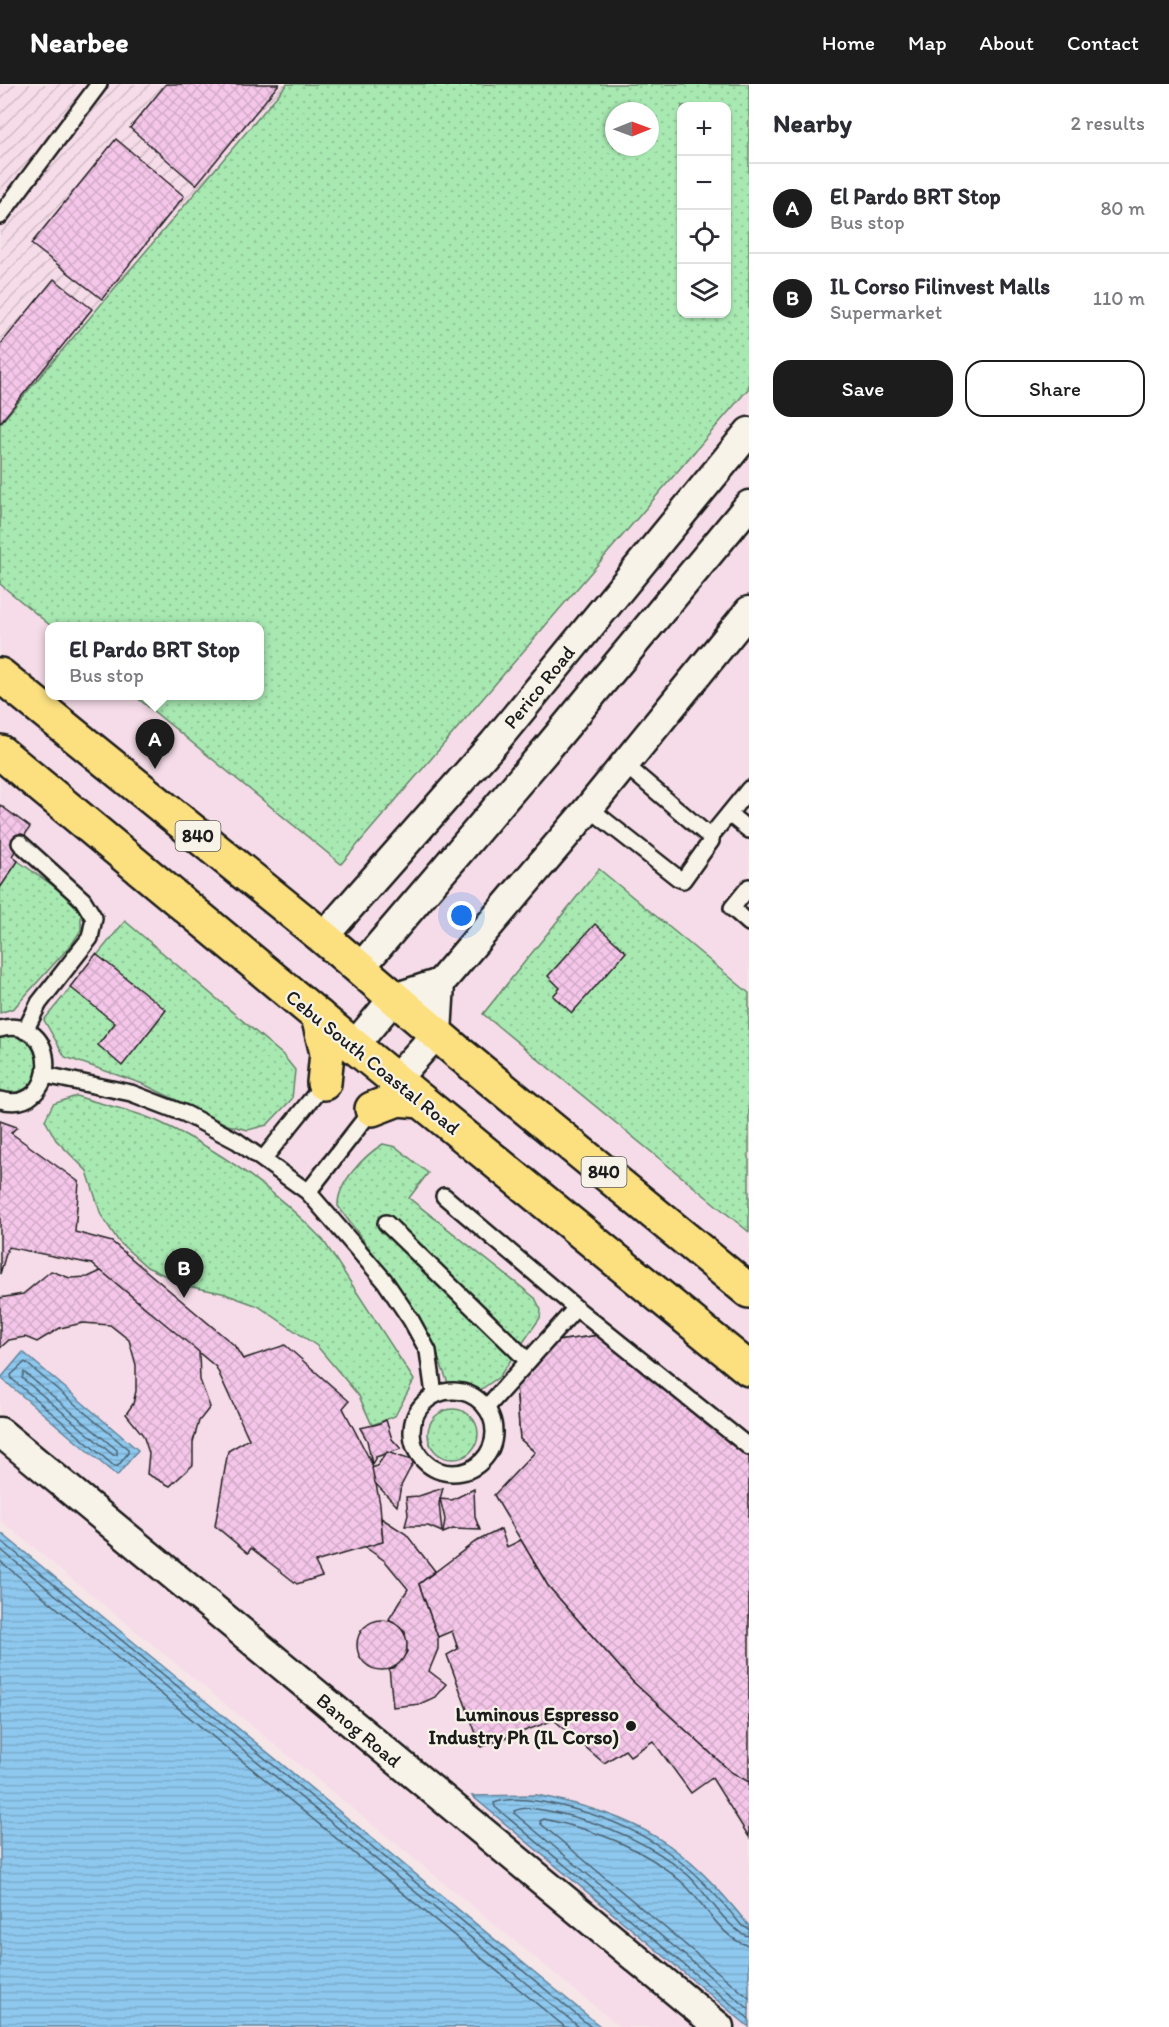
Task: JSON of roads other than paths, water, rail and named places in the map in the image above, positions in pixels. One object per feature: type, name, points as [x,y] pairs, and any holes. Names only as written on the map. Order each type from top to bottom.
[{"type":"highway","name":"840","points":[[0,675],[323,937],[749,1291]]},
{"type":"highway","name":"Cebu South Coastal Road","points":[[0,752],[318,1016],[341,1062],[395,1080],[749,1369]]},
{"type":"highway","points":[[318,1016],[327,1053],[341,1062]]},
{"type":"highway","points":[[372,1109],[398,1100],[421,1101]]},
{"type":"street","name":"Perico Road","points":[[323,937],[494,743],[749,432]]},
{"type":"street","points":[[360,968],[551,744],[749,505]]},
{"type":"street","points":[[341,1062],[394,998],[440,983],[589,808],[623,763],[749,611]]},
{"type":"street","points":[[395,1080],[437,1033],[440,983]]},
{"type":"street","name":"Banog Road","points":[[0,1432],[719,2027]]},
{"type":"lane","points":[[0,216],[99,84]]},
{"type":"lane","points":[[623,763],[710,837]]},
{"type":"lane","points":[[589,808],[683,880],[711,841],[710,837],[749,789]]},
{"type":"lane","points":[[729,814],[749,830]]},
{"type":"lane","points":[[20,843],[83,900],[94,918],[90,938],[39,1003],[25,1031]]},
{"type":"lane","points":[[749,887],[732,909],[749,923]]},
{"type":"lane","points":[[0,1029],[15,1028],[25,1031],[41,1044],[47,1065],[41,1085],[26,1098],[16,1101],[0,1100]]},
{"type":"lane","points":[[264,1158],[341,1062]]},
{"type":"lane","points":[[45,1076],[131,1093],[186,1114],[264,1158],[308,1192],[384,1280],[411,1320],[428,1351],[434,1394]]},
{"type":"lane","points":[[308,1192],[395,1080]]},
{"type":"lane","points":[[444,1196],[576,1308],[749,1447]]},
{"type":"lane","points":[[386,1223],[528,1361]]},
{"type":"lane","points":[[486,1407],[576,1308]]},
{"type":"lane","points":[[457,1390],[468,1393],[486,1407],[494,1429],[490,1450],[484,1459],[465,1472],[443,1472],[424,1461],[412,1442],[413,1420],[424,1401],[434,1394],[457,1390]]},
{"type":"water","points":[[23,1352],[138,1450],[117,1476],[1,1378]]},
{"type":"water","points":[[0,1532],[601,2027],[0,2027]]},
{"type":"water","points":[[537,1795],[605,1813],[632,1824],[680,1854],[725,1897],[749,1926],[749,2027],[472,1796]]},
{"type":"place","name":"El Pardo BRT Stop","points":[[155,769]]},
{"type":"place","name":"IL Corso Filinvest Malls","points":[[184,1298]]},
{"type":"place","name":"Luminous Espresso Industry Ph (IL Corso)","points":[[631,1726]]}]
